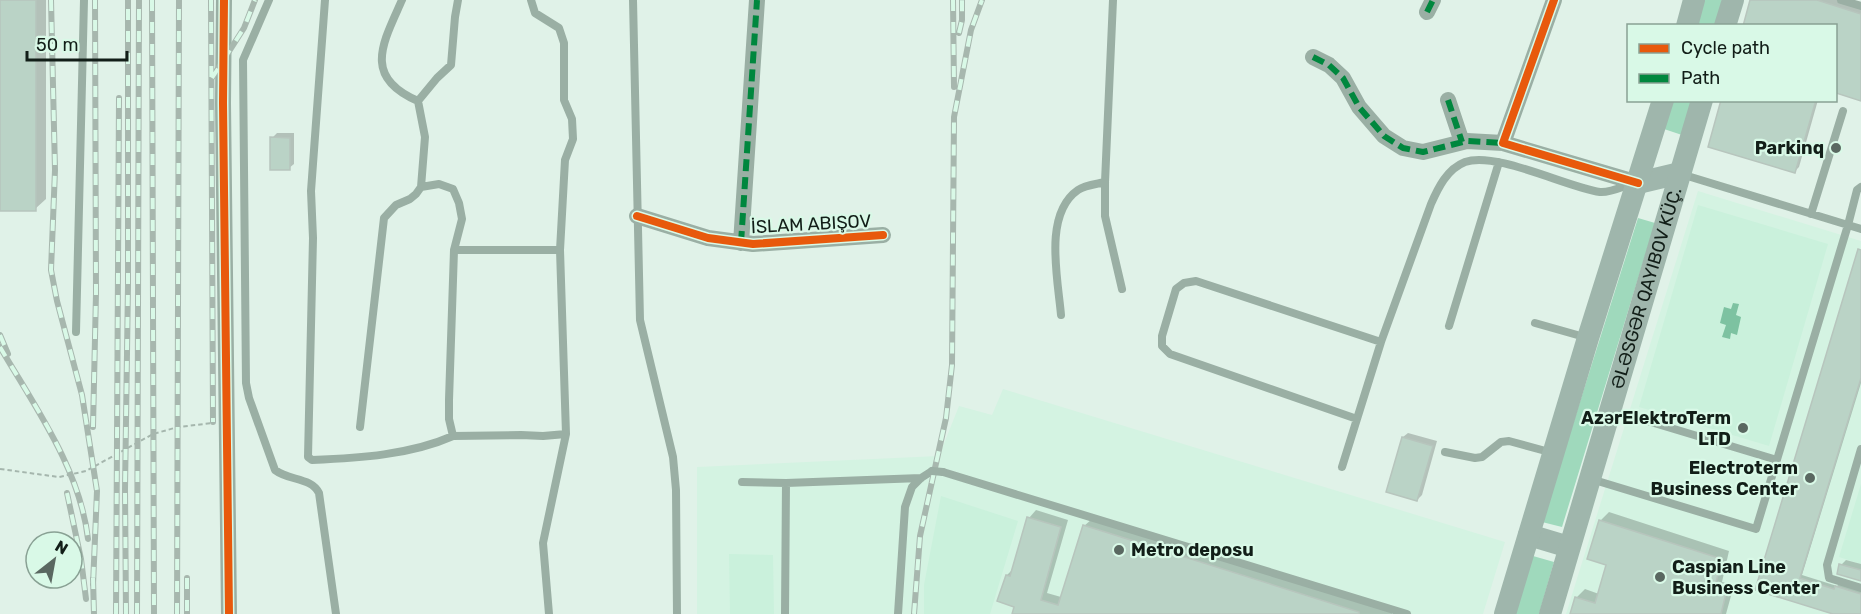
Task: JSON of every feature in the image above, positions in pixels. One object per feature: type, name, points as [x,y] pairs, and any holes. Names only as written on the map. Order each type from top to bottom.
[{"type":"main road","points":[[1688,24],[1694,0]]},
{"type":"main road","points":[[1726,24],[1733,0]]},
{"type":"main road","points":[[1505,614],[1662,102]]},
{"type":"main road","points":[[1550,614],[1701,102]]},
{"type":"main road","points":[[1638,183],[1680,174]]},
{"type":"main road","points":[[1529,535],[1569,547]]},
{"type":"street","points":[[224,0],[222,62],[229,614]]},
{"type":"street","points":[[741,243],[757,0]]},
{"type":"street","points":[[1503,143],[1554,0]]},
{"type":"street","points":[[1313,57],[1329,65],[1343,78],[1365,114],[1384,136],[1403,148],[1423,153],[1462,142],[1503,143],[1638,183]]},
{"type":"street","points":[[1448,100],[1462,142]]},
{"type":"street","points":[[637,216],[708,238],[753,244],[883,235]]},
{"type":"lane","points":[[76,332],[84,0]]},
{"type":"lane","points":[[269,0],[243,60],[248,390],[275,470],[290,478],[310,483],[319,493],[336,614]]},
{"type":"lane","points":[[325,0],[311,191],[308,457],[312,460],[339,459],[404,451],[431,445],[453,436],[566,434]]},
{"type":"lane","points":[[402,0],[384,39],[381,65],[389,82],[403,95],[418,101]]},
{"type":"lane","points":[[418,101],[451,65],[458,0]]},
{"type":"lane","points":[[531,0],[535,13],[560,28],[564,43],[564,100],[572,119],[573,139],[565,160],[560,250],[566,434],[543,543],[549,614]]},
{"type":"lane","points":[[633,0],[640,320],[673,457],[676,490],[677,614]]},
{"type":"lane","points":[[1113,0],[1105,216],[1122,289]]},
{"type":"lane","points":[[1841,0],[1861,6]]},
{"type":"lane","points":[[222,62],[243,60]]},
{"type":"lane","points":[[360,427],[384,219],[396,205],[410,199],[421,187],[425,137],[418,101]]},
{"type":"lane","points":[[1811,214],[1843,111]]},
{"type":"lane","points":[[1342,467],[1381,342],[1431,204],[1440,185],[1449,174],[1465,162],[1479,160],[1499,162],[1602,192],[1638,183]]},
{"type":"lane","points":[[1449,326],[1499,162]]},
{"type":"lane","points":[[1680,174],[1861,229]]},
{"type":"lane","points":[[1061,315],[1055,242],[1058,218],[1065,202],[1079,189],[1105,182]]},
{"type":"lane","points":[[421,187],[439,184],[453,189],[462,219],[454,250],[449,400],[449,419],[453,436]]},
{"type":"lane","points":[[1590,478],[1756,529],[1857,190],[1861,187]]},
{"type":"lane","points":[[454,250],[560,250]]},
{"type":"lane","points":[[1357,419],[1170,354],[1162,346],[1162,336],[1176,289],[1184,283],[1196,281],[1381,342]]},
{"type":"lane","points":[[1535,323],[1588,338]]},
{"type":"lane","points":[[1611,410],[1777,460]]},
{"type":"lane","points":[[1445,452],[1475,458],[1482,457],[1501,442],[1509,441],[1554,453]]},
{"type":"lane","points":[[1861,449],[1827,565],[1829,578],[1861,588]]},
{"type":"lane","points":[[898,614],[905,507],[912,487],[933,471],[943,472],[1407,614]]},
{"type":"lane","points":[[742,482],[786,483],[921,478]]},
{"type":"lane","points":[[785,614],[786,483]]},
{"type":"path","points":[[0,469],[59,477],[86,471],[153,434],[178,427],[227,422]]},
{"type":"shaded area","points":[[1703,0],[1722,0],[1715,24],[1696,24]]},
{"type":"shaded area","points":[[1673,102],[1692,102],[1682,135],[1664,129]]},
{"type":"shaded area","name":"AzərElektroTerm LTD","points":[[1698,191],[1861,241],[1861,614],[1566,614]]},
{"type":"shaded area","points":[[1698,205],[1828,244],[1769,446],[1639,407]]},
{"type":"shaded area","points":[[1638,218],[1655,223],[1562,527],[1542,522]]},
{"type":"shaded area","points":[[1733,303],[1739,304],[1736,315],[1741,317],[1737,335],[1731,333],[1730,339],[1722,337],[1726,325],[1720,323],[1724,307],[1731,309]]},
{"type":"shaded area","points":[[1003,389],[1505,542],[1483,614],[697,614],[697,467],[939,456],[959,406],[992,415]]},
{"type":"shaded area","points":[[1861,484],[1861,564],[1839,557]]},
{"type":"shaded area","points":[[941,496],[1018,521],[990,614],[924,614],[924,585]]},
{"type":"shaded area","points":[[729,554],[773,555],[774,614],[730,614]]},
{"type":"shaded area","points":[[1533,556],[1554,562],[1539,614],[1515,614]]},
{"type":"building","points":[[0,0],[36,0],[36,211],[0,211]]},
{"type":"building","points":[[1750,0],[1817,0],[1861,14],[1861,101],[1837,93],[1837,24],[1744,24]]},
{"type":"building","points":[[1720,102],[1815,102],[1795,173],[1708,147]]},
{"type":"building","points":[[270,137],[290,138],[290,170],[270,170]]},
{"type":"building","name":"Electroterm Business Center","points":[[1858,249],[1861,250],[1861,378],[1800,578],[1834,589],[1835,586],[1861,594],[1861,614],[1833,614],[1755,590]]},
{"type":"building","points":[[1402,437],[1433,446],[1417,501],[1386,492]]},
{"type":"building","name":"Metro deposu","points":[[1027,517],[1061,527],[1041,600],[1058,605],[1083,525],[1359,612],[1359,614],[1012,614],[1014,607],[997,601],[1006,575],[1010,576]]},
{"type":"building","name":"Caspian Line Business Center","points":[[1599,520],[1722,559],[1714,590],[1726,593],[1721,614],[1570,614],[1575,597],[1595,603],[1606,565],[1587,559]]},
{"type":"building","points":[[1839,564],[1861,570],[1861,581],[1837,574]]},
{"type":"railway","points":[[51,0],[55,170],[51,270],[82,395],[97,491],[93,585]]},
{"type":"railway","points":[[93,427],[96,293],[95,0]]},
{"type":"railway","points":[[126,614],[128,0]]},
{"type":"railway","points":[[137,614],[139,0]]},
{"type":"railway","points":[[152,0],[154,614]]},
{"type":"railway","points":[[177,614],[179,0]]},
{"type":"railway","points":[[211,0],[213,422]]},
{"type":"railway","points":[[212,78],[244,28],[255,0]]},
{"type":"railway","points":[[953,0],[954,87]]},
{"type":"railway","points":[[959,33],[962,20],[962,0]]},
{"type":"railway","points":[[914,614],[920,536],[946,418],[952,365],[954,117],[971,30],[982,0]]},
{"type":"railway","points":[[116,614],[119,98]]},
{"type":"railway","points":[[0,335],[8,354]]},
{"type":"railway","points":[[0,347],[66,463],[76,488],[88,539]]},
{"type":"railway","points":[[67,493],[81,559],[86,599]]},
{"type":"railway","points":[[93,578],[94,614]]},
{"type":"railway","points":[[187,578],[187,614]]},
{"type":"marked path","points":[[741,243],[757,0]]},
{"type":"marked path","points":[[1427,12],[1433,0]]},
{"type":"marked path","points":[[1313,57],[1329,65],[1343,78],[1359,107],[1384,136],[1403,148],[1423,152],[1467,141],[1503,143]]},
{"type":"marked path","points":[[1448,100],[1462,142]]},
{"type":"cycle path","points":[[224,0],[223,103],[229,614]]},
{"type":"cycle path","points":[[1554,0],[1503,143],[1638,183]]},
{"type":"cycle path","name":"İSLAM ABIŞOV","points":[[637,216],[708,238],[753,244],[883,235]]},
{"type":"place","name":"Parkinq","points":[[1836,148]]},
{"type":"place","name":"AzərElektroTerm LTD","points":[[1743,428]]},
{"type":"place","name":"Electroterm Business Center","points":[[1810,478]]},
{"type":"place","name":"Metro deposu","points":[[1119,550]]},
{"type":"place","name":"Caspian Line Business Center","points":[[1660,577]]}]
